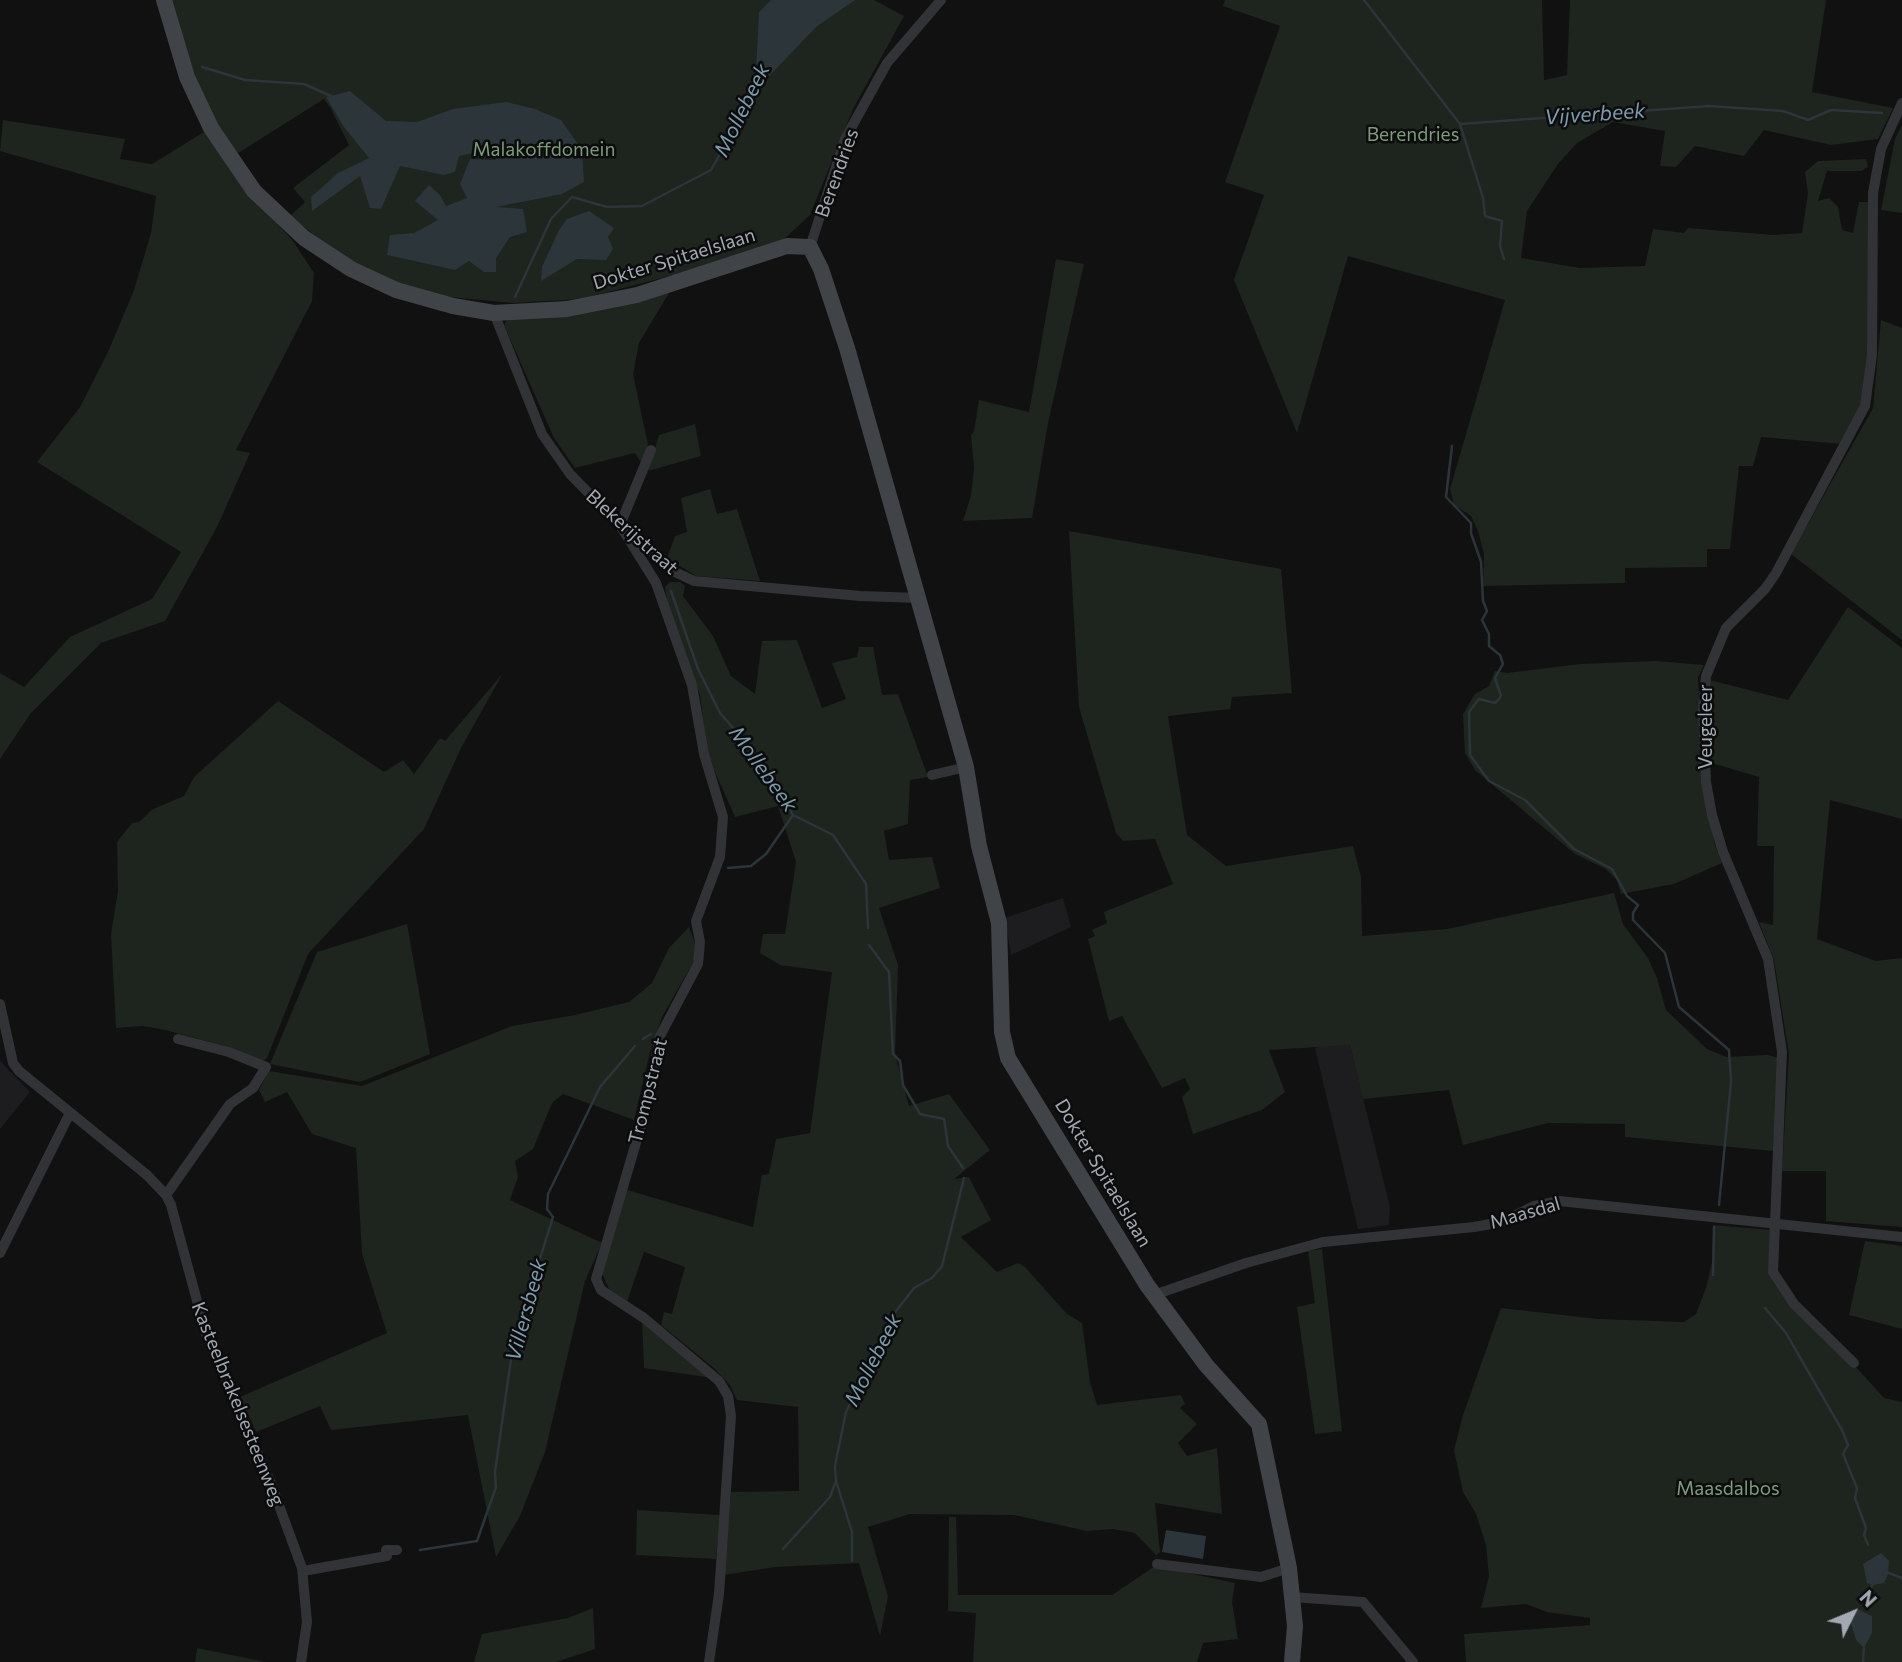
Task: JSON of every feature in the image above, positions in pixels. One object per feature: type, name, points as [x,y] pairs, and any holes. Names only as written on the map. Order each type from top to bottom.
[{"type":"street","name":"Dokter Spitaelslaan","points":[[164,0],[187,77],[230,161],[275,214],[304,238],[369,278],[423,299],[494,313],[592,305],[637,295],[787,246],[813,253],[847,348],[966,766],[979,846],[999,923],[1002,1032],[1007,1058],[1154,1295],[1206,1365],[1259,1424],[1289,1568],[1295,1626],[1292,1662]]},
{"type":"street","name":"Berendries","points":[[813,253],[845,139],[887,63],[937,1]]},
{"type":"street","name":"Veugeleer","points":[[1854,1363],[1794,1304],[1773,1272],[1782,1052],[1768,959],[1723,852],[1712,815],[1706,782],[1703,721],[1706,676],[1726,628],[1765,589],[1776,573],[1865,407],[1872,355],[1873,193],[1881,149],[1902,103]]},
{"type":"street","name":"Blekerijstraat","points":[[494,313],[542,434],[570,474],[620,525],[675,572],[694,581],[707,583],[860,596],[919,598]]},
{"type":"street","points":[[620,525],[651,450]]},
{"type":"street","name":"Trompstraat","points":[[620,525],[656,583],[692,684],[704,754],[723,817],[720,857],[696,920],[700,942],[698,964],[660,1035],[647,1105],[596,1279],[601,1290],[644,1318],[719,1381],[728,1396],[731,1416],[719,1594],[709,1662]]},
{"type":"street","points":[[656,583],[663,574],[675,572]]},
{"type":"street","points":[[932,775],[966,766]]},
{"type":"street","name":"Kasteelbrakelsesteenweg","points":[[0,1004],[12,1063],[26,1080],[147,1175],[166,1195],[175,1217],[206,1334],[270,1481],[303,1572],[307,1622],[301,1662]]},
{"type":"street","points":[[166,1195],[230,1104],[253,1088],[266,1067],[229,1052],[177,1039]]},
{"type":"street","points":[[0,1253],[69,1115]]},
{"type":"street","name":"Maasdal","points":[[1154,1295],[1323,1242],[1474,1227],[1502,1222],[1534,1206],[1559,1201],[1902,1237]]},
{"type":"street","points":[[303,1572],[387,1556],[386,1550],[397,1550]]},
{"type":"street","points":[[1157,1564],[1266,1577],[1289,1568]]},
{"type":"street","points":[[1292,1597],[1363,1602],[1413,1662]]},
{"type":"shaded area","points":[[771,0],[855,0],[816,27],[755,91],[759,12]]},
{"type":"shaded area","points":[[350,91],[386,121],[417,122],[453,109],[506,102],[535,109],[561,120],[582,150],[584,182],[562,194],[496,207],[523,209],[527,232],[510,237],[496,258],[496,272],[484,272],[469,261],[455,270],[387,255],[390,235],[414,233],[438,220],[415,201],[429,185],[440,195],[446,206],[467,198],[460,184],[470,159],[496,160],[493,149],[459,156],[455,172],[444,175],[400,166],[381,209],[370,208],[360,176],[312,211],[311,197],[338,173],[369,158],[344,127],[326,97]]},
{"type":"shaded area","points":[[589,211],[614,228],[608,237],[613,249],[606,260],[577,259],[541,281],[542,267],[559,230],[567,219]]},
{"type":"shaded area","points":[[1063,898],[1071,927],[1011,955],[1005,918]]},
{"type":"shaded area","points":[[1325,1045],[1350,1045],[1390,1207],[1389,1225],[1358,1229],[1315,1048]]},
{"type":"shaded area","points":[[0,1061],[30,1092],[0,1129]]},
{"type":"shaded area","points":[[1166,1530],[1206,1536],[1203,1559],[1162,1552]]},
{"type":"shaded area","points":[[1881,1553],[1889,1561],[1884,1583],[1867,1583],[1863,1564]]},
{"type":"shaded area","points":[[1859,1610],[1872,1616],[1872,1633],[1864,1648],[1856,1640],[1849,1617],[1850,1612]]},
{"type":"green space","name":"Malakoffdomein","points":[[171,0],[874,0],[904,16],[853,109],[810,215],[782,241],[689,271],[581,299],[513,303],[418,294],[340,255],[290,216],[305,202],[293,188],[349,145],[331,109],[324,99],[235,155],[215,121],[189,61]]},
{"type":"green space","points":[[1225,0],[1542,0],[1544,80],[1567,75],[1570,0],[1826,0],[1812,92],[1893,108],[1878,139],[1831,145],[1764,130],[1744,156],[1695,146],[1676,167],[1660,166],[1665,131],[1613,122],[1577,143],[1558,164],[1527,211],[1521,258],[1580,268],[1645,266],[1653,229],[1684,233],[1688,228],[1773,235],[1802,233],[1808,193],[1805,172],[1818,161],[1866,159],[1868,167],[1861,171],[1827,171],[1818,201],[1829,198],[1838,207],[1842,230],[1853,233],[1859,202],[1870,202],[1867,382],[1856,424],[1841,444],[1761,437],[1753,466],[1739,466],[1730,549],[1707,549],[1707,567],[1625,568],[1625,583],[1483,586],[1484,554],[1478,531],[1471,516],[1454,505],[1450,489],[1505,300],[1348,256],[1297,433],[1234,280],[1264,195],[1225,182],[1280,26],[1223,6]]},
{"type":"green space","points":[[3,120],[125,139],[120,159],[152,164],[204,132],[249,193],[293,241],[314,273],[312,301],[236,450],[250,453],[217,527],[165,621],[101,643],[31,713],[0,759],[0,673],[24,687],[70,637],[152,599],[181,552],[37,462],[80,407],[108,352],[134,290],[151,233],[156,196],[0,151]]},
{"type":"green space","points":[[1902,125],[1902,213],[1881,210],[1895,139]]},
{"type":"green space","points":[[1056,259],[1084,264],[1048,423],[1032,518],[963,521],[971,495],[974,468],[971,435],[974,432],[979,400],[1029,412]]},
{"type":"green space","points":[[672,288],[639,343],[633,374],[648,445],[642,464],[635,453],[575,468],[554,438],[504,325],[507,320]]},
{"type":"green space","points":[[1881,320],[1902,328],[1902,640],[1791,554],[1873,408]]},
{"type":"green space","points":[[695,424],[701,456],[648,471],[659,435]]},
{"type":"green space","points":[[710,489],[717,514],[737,509],[760,581],[696,576],[667,558],[675,536],[687,532],[681,498]]},
{"type":"green space","points":[[1069,531],[1281,569],[1292,693],[1232,697],[1230,709],[1168,716],[1187,835],[1226,866],[1353,846],[1361,877],[1362,936],[1447,929],[1614,893],[1623,924],[1648,958],[1657,978],[1666,1010],[1707,1049],[1726,1057],[1768,1055],[1779,1058],[1773,1151],[1625,1137],[1625,1124],[1548,1123],[1463,1145],[1449,1090],[1363,1099],[1350,1045],[1269,1050],[1285,1092],[1262,1110],[1193,1134],[1182,1097],[1190,1089],[1185,1078],[1162,1088],[1122,1016],[1109,1021],[1088,939],[1095,936],[1092,930],[1107,923],[1104,912],[1173,884],[1155,839],[1123,841],[1116,833],[1079,707]]},
{"type":"green space","points":[[670,582],[680,582],[685,586],[683,596],[713,636],[731,676],[755,694],[762,641],[797,640],[822,708],[846,699],[832,663],[857,657],[859,647],[873,647],[882,695],[898,694],[928,777],[910,780],[908,824],[884,831],[889,860],[932,857],[940,888],[879,908],[898,965],[895,1054],[909,1106],[949,1094],[990,1150],[954,1179],[969,1177],[991,1220],[961,1237],[997,1272],[1018,1263],[1025,1267],[1067,1314],[1082,1323],[1090,1382],[1097,1405],[1181,1395],[1185,1404],[1180,1408],[1197,1424],[1178,1443],[1187,1456],[1217,1448],[1222,1514],[1155,1503],[1160,1552],[1156,1555],[1135,1533],[1113,1529],[1087,1531],[1014,1515],[910,1514],[868,1527],[888,1596],[880,1636],[859,1563],[775,1567],[724,1575],[731,1492],[799,1491],[798,1407],[737,1400],[730,1385],[714,1368],[661,1325],[664,1312],[672,1314],[685,1267],[644,1252],[627,1302],[609,1289],[601,1271],[624,1189],[753,1227],[762,1175],[769,1174],[776,1139],[810,1133],[832,972],[780,965],[760,953],[763,934],[785,934],[796,862],[778,806],[735,817],[706,746],[700,695],[667,601],[665,587]]},
{"type":"green space","points":[[1848,607],[1902,648],[1902,819],[1830,800],[1817,939],[1876,961],[1902,958],[1902,1227],[1826,1221],[1826,1171],[1782,1171],[1789,1054],[1774,960],[1759,922],[1773,925],[1774,846],[1757,846],[1759,777],[1708,762],[1710,680],[1788,700]]},
{"type":"green space","points":[[1656,661],[1704,665],[1698,677],[1702,779],[1715,845],[1722,863],[1674,884],[1621,894],[1617,880],[1606,869],[1575,854],[1475,770],[1465,753],[1463,714],[1475,694],[1489,686],[1495,671],[1507,673],[1580,664]]},
{"type":"green space","points":[[503,673],[461,748],[424,829],[308,954],[267,1058],[261,1062],[236,1049],[165,1030],[143,1026],[116,1028],[111,934],[118,891],[117,842],[132,823],[139,822],[153,809],[184,796],[194,777],[278,701],[384,772],[403,760],[414,774],[440,738],[445,741]]},
{"type":"green space","points":[[407,924],[430,1054],[360,1082],[270,1064],[317,952]]},
{"type":"green space","points":[[689,927],[695,943],[694,961],[662,1017],[650,1052],[634,1120],[563,1094],[552,1103],[533,1149],[515,1161],[518,1177],[510,1200],[602,1243],[585,1281],[545,1452],[520,1516],[496,1557],[468,1415],[331,1430],[320,1406],[256,1432],[240,1397],[387,1333],[362,1254],[356,1148],[312,1134],[287,1092],[265,1102],[259,1090],[269,1071],[362,1086],[512,1026],[629,1002],[652,983],[669,948]]},
{"type":"green space","name":"Maasdalbos","points":[[1713,1225],[1771,1230],[1769,1271],[1884,1398],[1902,1402],[1902,1662],[1466,1662],[1464,1634],[1590,1625],[1590,1618],[1547,1612],[1526,1604],[1481,1608],[1489,1576],[1486,1545],[1476,1514],[1463,1492],[1454,1450],[1463,1415],[1501,1308],[1598,1319],[1684,1322],[1696,1314],[1706,1288],[1713,1258]]},
{"type":"green space","points":[[1865,1241],[1902,1246],[1902,1329],[1849,1315]]},
{"type":"green space","points":[[1322,1249],[1342,1431],[1315,1434],[1297,1307],[1315,1303],[1308,1251]]},
{"type":"green space","points":[[642,1321],[713,1378],[644,1368]]},
{"type":"green space","points":[[637,1510],[720,1515],[716,1559],[636,1555]]},
{"type":"green space","points":[[949,1517],[956,1517],[958,1595],[1112,1595],[1155,1566],[1235,1583],[1232,1602],[1238,1639],[1203,1643],[1197,1662],[973,1662],[976,1613],[948,1611]]},
{"type":"green space","points":[[593,1608],[595,1649],[556,1662],[474,1662],[482,1634],[568,1618]]},
{"type":"green space","points":[[197,1648],[266,1662],[195,1662]]},
{"type":"waterway","name":"Vijverbeek","points":[[1364,0],[1460,124],[1709,106],[1783,111],[1808,120],[1831,110],[1882,113]]},
{"type":"waterway","points":[[202,67],[245,80],[304,84],[331,96]]},
{"type":"waterway","name":"Mollebeek","points":[[515,297],[551,219],[572,197],[607,207],[642,206],[711,170],[755,91]]},
{"type":"waterway","points":[[1460,124],[1483,198],[1485,216],[1502,221],[1500,246],[1504,259]]},
{"type":"waterway","points":[[1452,446],[1446,497],[1471,523],[1471,533],[1481,562],[1483,601],[1487,611],[1482,620],[1489,634],[1489,646],[1500,655],[1503,664],[1495,678],[1501,696],[1499,699],[1495,703],[1479,699],[1469,712],[1470,755],[1489,781],[1525,800],[1574,849],[1612,869],[1627,896],[1638,905],[1633,913],[1633,920],[1665,953],[1679,1007],[1729,1050],[1731,1082],[1719,1205]]},
{"type":"waterway","name":"Mollebeek","points":[[671,591],[698,669],[720,713],[761,760],[793,815],[833,835],[866,884],[868,928]]},
{"type":"waterway","name":"Villersbeek","points":[[728,868],[751,866],[766,854],[793,815]]},
{"type":"waterway","name":"Mollebeek","points":[[869,945],[889,972],[893,1054],[900,1061],[903,1085],[920,1114],[944,1119],[948,1146],[963,1168]]},
{"type":"waterway","name":"Villersbeek","points":[[643,1039],[651,1034]]},
{"type":"waterway","name":"Villersbeek","points":[[420,1550],[477,1541],[496,1487],[495,1472],[513,1345],[553,1217],[547,1209],[548,1194],[600,1087],[635,1046]]},
{"type":"waterway","name":"Mollebeek","points":[[852,1561],[852,1532],[836,1481],[835,1466],[846,1412],[893,1315],[914,1288],[932,1278],[942,1266],[964,1178]]},
{"type":"waterway","points":[[1713,1275],[1714,1227]]},
{"type":"waterway","points":[[1765,1308],[1786,1333],[1842,1430],[1848,1445],[1843,1454],[1857,1488],[1855,1498],[1866,1528],[1864,1535],[1868,1545]]},
{"type":"waterway","points":[[783,1549],[830,1497],[836,1481]]},
{"type":"waterway","points":[[1886,1572],[1902,1578]]},
{"type":"waterway","points":[[1865,1602],[1873,1583]]},
{"type":"waterway","points":[[1863,1662],[1864,1648]]}]
